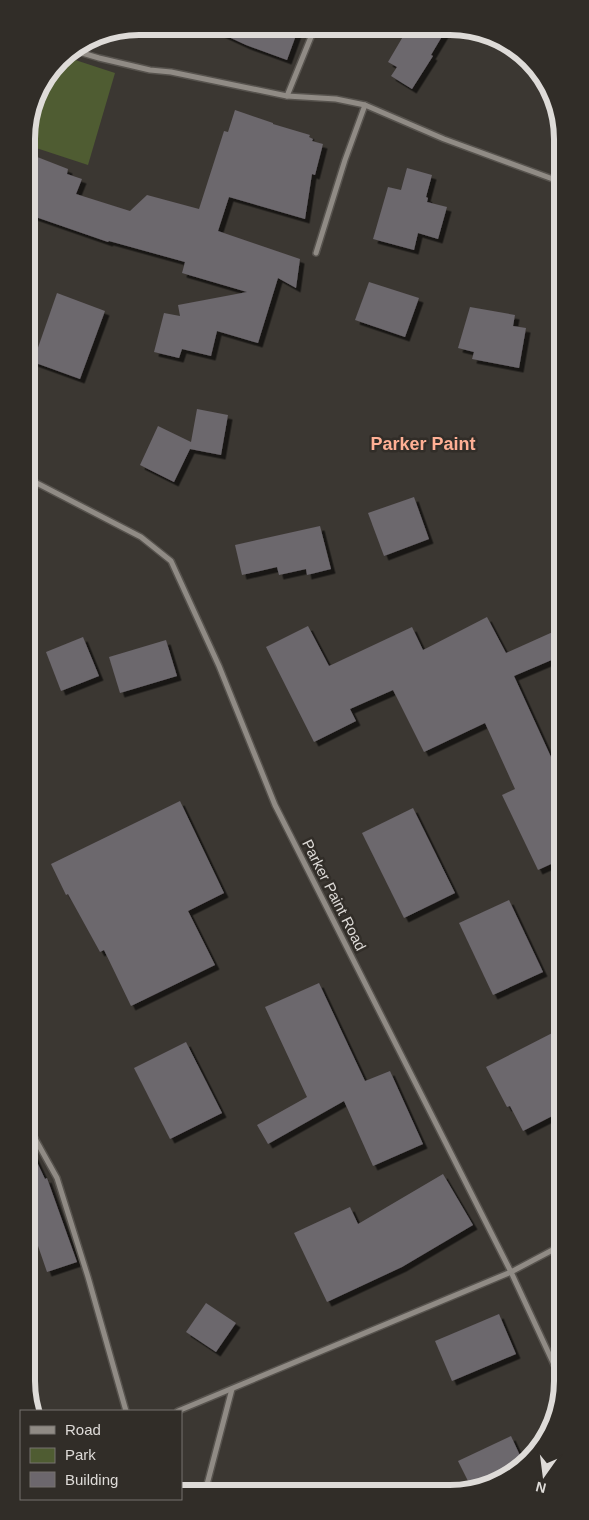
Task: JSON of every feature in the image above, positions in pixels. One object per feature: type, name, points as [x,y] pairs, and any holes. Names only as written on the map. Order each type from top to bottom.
[{"type":"street","points":[[287,96],[312,35]]},
{"type":"street","points":[[81,53],[150,70],[171,72],[287,96],[336,100],[365,105],[444,138],[554,179]]},
{"type":"street","points":[[316,254],[345,160],[365,105]]},
{"type":"street","name":"Parker Paint Road","points":[[35,482],[141,537],[170,561],[220,666],[275,805],[511,1272],[554,1366]]},
{"type":"street","points":[[35,1139],[57,1178],[126,1410]]},
{"type":"street","points":[[180,1410],[511,1272],[554,1249]]},
{"type":"street","points":[[207,1485],[232,1389]]},
{"type":"green space","points":[[72,59],[115,73],[88,165],[35,148],[36,125],[46,93],[52,81]]},
{"type":"building","points":[[224,35],[296,35],[287,60]]},
{"type":"building","points":[[404,35],[443,35],[431,55],[433,56],[412,89],[391,76],[397,67],[388,62]]},
{"type":"building","points":[[235,110],[310,135],[309,137],[313,139],[312,141],[323,144],[315,175],[312,174],[305,219],[229,197],[218,231],[300,259],[296,288],[278,278],[258,343],[217,331],[211,356],[182,349],[179,358],[154,352],[164,313],[180,316],[178,305],[247,292],[182,273],[185,262],[108,242],[35,217],[35,156],[68,169],[67,174],[82,179],[76,194],[130,211],[147,195],[199,209],[224,131],[228,132]]},
{"type":"building","points":[[407,168],[432,175],[426,197],[428,198],[427,202],[447,207],[438,239],[418,233],[414,250],[373,239],[388,187],[401,190]]},
{"type":"building","points":[[369,282],[419,298],[405,337],[355,320]]},
{"type":"building","points":[[57,293],[105,311],[80,379],[35,363],[35,356]]},
{"type":"building","points":[[470,307],[515,315],[513,326],[526,328],[519,368],[472,359],[474,352],[458,348]]},
{"type":"building","points":[[197,409],[228,415],[221,455],[190,449],[174,482],[140,465],[158,426],[191,442]]},
{"type":"building","points":[[414,497],[429,539],[384,556],[368,513]]},
{"type":"building","points":[[320,526],[331,569],[307,575],[306,569],[279,575],[277,567],[242,575],[235,545]]},
{"type":"building","points":[[487,617],[506,653],[554,631],[554,659],[514,676],[554,764],[554,863],[538,870],[502,795],[515,789],[485,723],[424,752],[393,690],[350,709],[356,721],[314,742],[266,647],[308,626],[329,666],[412,627],[423,650]]},
{"type":"building","points":[[83,637],[99,676],[61,691],[46,652]]},
{"type":"building","points":[[166,640],[177,676],[120,693],[109,657]]},
{"type":"building","points":[[180,801],[224,893],[188,911],[215,965],[131,1006],[104,950],[100,952],[68,894],[66,895],[51,864]]},
{"type":"building","points":[[413,808],[455,893],[404,918],[362,833]]},
{"type":"building","points":[[509,900],[543,972],[493,995],[459,923]]},
{"type":"building","points":[[319,983],[365,1081],[390,1071],[423,1144],[373,1166],[344,1101],[268,1144],[257,1125],[307,1097],[265,1007]]},
{"type":"building","points":[[554,1032],[554,1115],[523,1131],[510,1106],[507,1107],[486,1067]]},
{"type":"building","points":[[186,1042],[222,1113],[170,1139],[134,1068]]},
{"type":"building","points":[[35,1158],[45,1179],[47,1178],[77,1262],[47,1272],[35,1237]]},
{"type":"building","points":[[443,1174],[473,1225],[402,1267],[327,1302],[294,1233],[350,1207],[358,1224]]},
{"type":"building","points":[[206,1303],[236,1323],[216,1352],[186,1332]]},
{"type":"building","points":[[499,1314],[516,1354],[452,1381],[435,1341]]},
{"type":"building","points":[[511,1436],[519,1453],[519,1459],[496,1474],[469,1483],[458,1461]]},
{"type":"district","name":"Parker Paint","points":[[423,444]]}]
